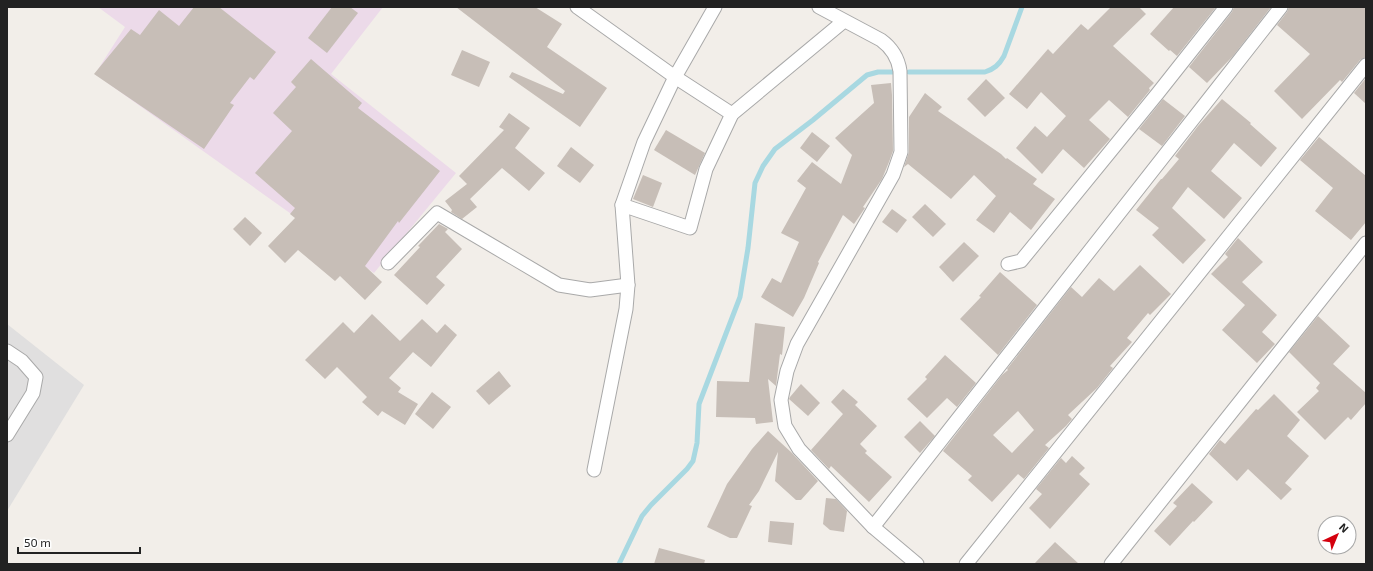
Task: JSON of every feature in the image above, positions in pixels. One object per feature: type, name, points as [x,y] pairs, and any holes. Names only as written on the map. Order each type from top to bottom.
[{"type":"street","points":[[577,7],[675,77],[732,114]]},
{"type":"street","points":[[594,470],[624,324],[628,285],[622,206],[644,142],[675,77],[715,7]]},
{"type":"street","points":[[819,7],[844,22],[881,40],[889,46],[899,62],[901,152],[893,175],[797,344],[787,371],[781,400],[785,426],[799,449],[873,527],[917,564]]},
{"type":"street","points":[[1008,264],[1021,261],[1154,99],[1226,7]]},
{"type":"street","points":[[873,527],[1281,7]]},
{"type":"street","points":[[622,206],[690,228],[706,169],[732,114],[844,22]]},
{"type":"street","points":[[966,564],[1366,65]]},
{"type":"street","points":[[388,263],[437,213],[559,285],[590,290],[628,285]]},
{"type":"street","points":[[1111,564],[1366,243]]},
{"type":"street","points":[[7,350],[22,361],[36,376],[33,393],[7,435]]},
{"type":"shaded area","points":[[98,7],[383,7],[331,74],[456,173],[374,273],[95,74],[125,27]]},
{"type":"shaded area","points":[[7,324],[84,385],[7,511]]},
{"type":"building","points":[[194,7],[219,7],[276,52],[254,80],[250,77],[230,103],[234,105],[204,149],[94,74],[131,29],[140,35],[159,10],[179,26]]},
{"type":"building","points":[[332,7],[350,7],[358,13],[327,53],[308,38]]},
{"type":"building","points":[[456,7],[535,7],[562,24],[547,47],[607,88],[580,127],[509,77],[512,72],[563,94],[565,91]]},
{"type":"building","points":[[1111,7],[1139,7],[1146,14],[1113,46],[1154,83],[1128,117],[1109,100],[1089,120],[1110,139],[1084,168],[1063,149],[1042,174],[1016,148],[1035,126],[1047,137],[1066,116],[1041,92],[1027,109],[1009,94],[1048,49],[1053,54],[1081,24],[1088,30]]},
{"type":"building","points":[[1174,7],[1216,7],[1177,56],[1150,34]]},
{"type":"building","points":[[1234,7],[1271,7],[1233,56],[1207,83],[1189,67],[1232,12]]},
{"type":"building","points":[[1289,7],[1366,7],[1366,57],[1360,60],[1342,82],[1340,80],[1302,119],[1274,91],[1310,54],[1277,25]]},
{"type":"building","points":[[462,50],[490,62],[479,87],[451,75]]},
{"type":"building","points":[[311,59],[362,103],[358,108],[440,171],[399,223],[398,221],[365,266],[382,282],[365,300],[340,276],[335,281],[298,250],[285,263],[268,246],[295,218],[290,214],[295,208],[255,173],[292,131],[273,113],[296,87],[291,82]]},
{"type":"building","points":[[1366,78],[1366,104],[1354,93]]},
{"type":"building","points":[[986,79],[1005,98],[985,117],[967,99]]},
{"type":"building","points":[[891,83],[893,151],[882,179],[863,207],[865,208],[854,224],[843,215],[818,262],[819,263],[804,298],[793,317],[761,297],[772,278],[781,283],[799,242],[781,233],[806,188],[797,181],[812,162],[841,184],[852,155],[835,138],[874,103],[871,85]]},
{"type":"building","points":[[925,93],[942,107],[938,111],[1037,179],[1033,184],[1055,199],[1031,230],[1010,212],[994,233],[976,220],[996,196],[974,175],[951,199],[908,164],[904,167],[909,152],[909,117]]},
{"type":"building","points":[[1163,99],[1185,116],[1162,146],[1139,129]]},
{"type":"building","points":[[1222,99],[1251,123],[1250,124],[1277,148],[1261,167],[1234,143],[1211,171],[1242,198],[1224,219],[1188,187],[1172,208],[1206,240],[1183,264],[1152,235],[1159,228],[1136,210],[1179,159],[1175,156],[1198,126]]},
{"type":"building","points":[[509,113],[530,128],[515,148],[545,173],[529,191],[502,168],[470,199],[477,207],[462,219],[451,212],[452,210],[445,201],[467,184],[459,176],[504,130],[499,127]]},
{"type":"building","points":[[666,130],[705,153],[695,175],[654,150]]},
{"type":"building","points":[[812,132],[830,146],[817,162],[800,148]]},
{"type":"building","points":[[1319,137],[1366,176],[1366,222],[1351,240],[1315,211],[1333,188],[1300,160]]},
{"type":"building","points":[[571,147],[594,165],[580,183],[557,166]]},
{"type":"building","points":[[643,175],[662,183],[653,207],[633,199]]},
{"type":"building","points":[[925,204],[946,224],[933,237],[912,217]]},
{"type":"building","points":[[892,209],[907,220],[897,233],[882,222]]},
{"type":"building","points":[[245,217],[262,233],[250,246],[233,229]]},
{"type":"building","points":[[439,224],[448,229],[445,232],[462,249],[436,277],[445,285],[427,305],[394,275]]},
{"type":"building","points":[[1238,238],[1263,262],[1242,282],[1277,315],[1262,332],[1275,344],[1257,363],[1222,330],[1245,305],[1211,274],[1228,257],[1225,254]]},
{"type":"building","points":[[964,242],[979,256],[953,282],[939,267]]},
{"type":"building","points":[[1140,265],[1171,294],[1150,315],[1148,313],[1127,338],[1132,342],[1110,366],[1113,368],[1097,388],[1068,415],[1072,419],[1045,445],[1049,448],[1024,479],[1018,474],[992,502],[968,480],[972,476],[943,451],[1002,375],[1008,370],[1007,369],[1071,287],[1082,297],[1099,278],[1114,291]],"holes":[[[1018,411],[1034,430],[1012,453],[993,435]]]},
{"type":"building","points":[[1000,272],[1037,305],[998,355],[960,319],[981,297],[979,296]]},
{"type":"building","points":[[372,314],[400,341],[422,319],[437,333],[445,324],[457,335],[431,367],[413,352],[389,378],[401,388],[398,392],[418,404],[405,425],[382,411],[378,416],[362,402],[367,397],[337,367],[325,379],[305,360],[343,322],[354,333]]},
{"type":"building","points":[[1318,316],[1350,346],[1333,364],[1366,393],[1366,403],[1351,420],[1348,417],[1325,440],[1297,412],[1319,391],[1316,388],[1320,383],[1289,352]]},
{"type":"building","points":[[755,323],[785,327],[782,355],[780,354],[776,386],[768,379],[773,422],[756,424],[755,418],[716,417],[717,381],[749,382]]},
{"type":"building","points":[[945,355],[976,383],[957,407],[947,398],[927,418],[907,399],[927,379],[925,377]]},
{"type":"building","points":[[499,371],[511,386],[489,405],[476,391]]},
{"type":"building","points":[[801,384],[820,403],[808,416],[789,399]]},
{"type":"building","points":[[843,389],[858,402],[855,405],[877,426],[860,444],[867,451],[865,453],[892,477],[869,502],[831,466],[829,469],[811,450],[843,414],[831,402]]},
{"type":"building","points":[[432,392],[451,407],[433,429],[415,414]]},
{"type":"building","points":[[1274,394],[1300,420],[1287,436],[1309,456],[1285,483],[1292,489],[1281,500],[1248,469],[1237,481],[1209,454],[1220,440],[1225,444],[1256,409],[1258,410]]},
{"type":"building","points":[[920,421],[935,436],[920,453],[904,437]]},
{"type":"building","points":[[768,431],[791,452],[818,481],[801,500],[796,500],[775,481],[778,452],[759,491],[749,505],[752,506],[737,538],[730,538],[707,527],[727,484],[752,449]]},
{"type":"building","points":[[1072,456],[1085,468],[1079,474],[1090,484],[1050,529],[1029,508],[1042,494],[1036,489],[1061,458],[1066,463]]},
{"type":"building","points":[[1192,483],[1213,502],[1170,546],[1154,531],[1177,506],[1173,503]]},
{"type":"building","points":[[826,498],[836,499],[847,511],[844,532],[830,530],[823,524]]},
{"type":"building","points":[[770,521],[794,523],[792,545],[768,542]]},
{"type":"building","points":[[1055,542],[1079,564],[1034,564]]},
{"type":"building","points":[[659,548],[705,560],[704,564],[654,564]]},
{"type":"waterway","points":[[909,72],[985,72],[991,70],[1004,56],[1022,7]]},
{"type":"waterway","points":[[619,564],[642,516],[693,461],[697,443],[699,404],[740,297],[748,248],[755,183],[763,166],[775,149],[813,120],[867,75],[878,72],[894,72]]}]
